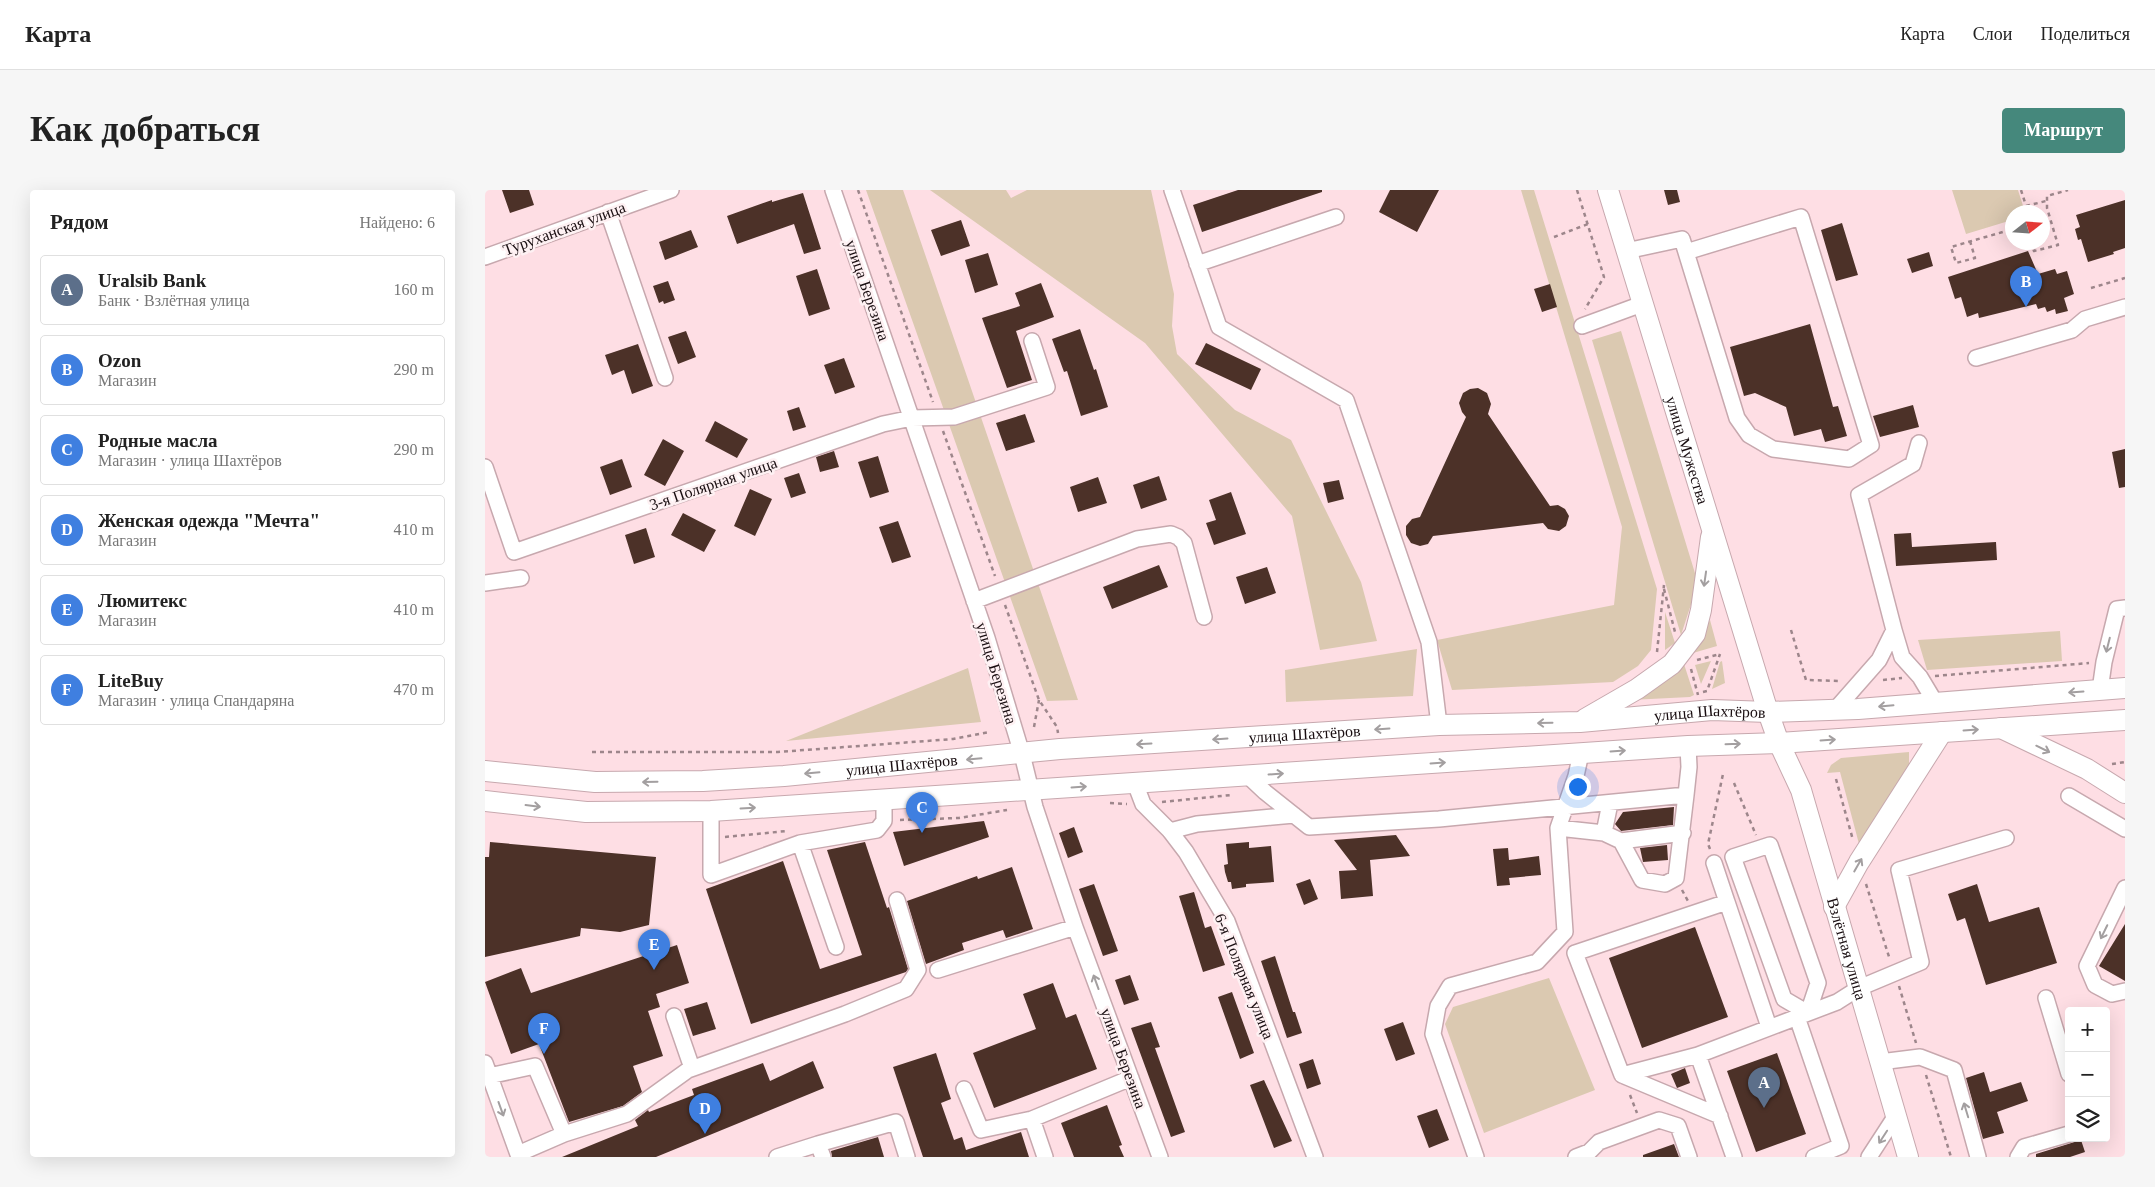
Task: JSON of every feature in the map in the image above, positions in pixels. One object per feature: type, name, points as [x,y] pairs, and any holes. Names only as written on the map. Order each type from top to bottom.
[{"type":"main road","name":"улица Мужества","points":[[1608,190],[1768,712]]},
{"type":"main road","points":[[1581,722],[1637,689],[1672,664],[1695,634],[1701,610],[1712,530]]},
{"type":"main road","name":"улица Шахтёров","points":[[485,771],[595,782],[703,781],[1060,750],[1439,725],[1581,722],[1712,710],[1768,712],[1835,710],[2125,688]]},
{"type":"main road","name":"Взлётная улица","points":[[1768,712],[1779,743],[1801,790],[1907,1157]]},
{"type":"main road","name":"улица Шахтёров","points":[[485,801],[586,812],[711,811],[1688,746],[1779,743],[2125,720]]},
{"type":"main road","points":[[1999,728],[2087,770],[2125,793]]},
{"type":"main road","points":[[1834,907],[1859,862],[1942,732]]},
{"type":"street","name":"Туруханская улица","points":[[485,257],[671,190]]},
{"type":"street","name":"улица Березина","points":[[833,190],[913,418],[974,601],[1075,927],[1160,1157]]},
{"type":"street","points":[[1172,190],[1219,327],[1346,400],[1429,642],[1439,725]]},
{"type":"street","points":[[608,212],[665,378]]},
{"type":"street","points":[[1626,251],[1682,239],[1737,418],[1749,435],[1773,449],[1849,459],[1871,445],[1801,216],[1686,252]]},
{"type":"street","points":[[1197,264],[1336,217]]},
{"type":"street","points":[[1582,326],[1642,304]]},
{"type":"street","points":[[1976,358],[2071,330],[2085,319],[2125,307]]},
{"type":"street","name":"3-я Полярная улица","points":[[485,467],[514,552],[852,434],[913,418],[954,416],[1047,387],[1032,341]]},
{"type":"street","points":[[1919,443],[1913,464],[1859,495],[1902,657],[1920,677],[1935,702]]},
{"type":"street","points":[[974,601],[1137,539],[1171,534],[1178,537],[1184,544],[1204,616]]},
{"type":"street","points":[[485,583],[521,578]]},
{"type":"street","points":[[2100,690],[2104,662],[2117,609],[2125,608]]},
{"type":"street","points":[[1835,710],[1879,660],[1894,630]]},
{"type":"street","points":[[1621,841],[1642,880],[1670,881],[1683,833],[1689,767],[1688,746]]},
{"type":"street","points":[[1581,753],[1576,776],[1558,828],[1565,932],[1575,953],[1622,1075],[1720,1116]]},
{"type":"street","points":[[1248,776],[1309,827],[1565,808],[1686,795]]},
{"type":"street","name":"6-я Полярная улица","points":[[1135,783],[1143,804],[1170,831],[1186,852],[1227,921],[1315,1157]]},
{"type":"street","points":[[2069,796],[2125,829]]},
{"type":"street","points":[[711,811],[711,875],[801,843],[877,830],[884,821],[884,800]]},
{"type":"street","points":[[1604,833],[1610,803]]},
{"type":"street","points":[[1170,831],[1197,824],[1294,815]]},
{"type":"street","points":[[1558,828],[1604,833],[1621,841],[1683,833]]},
{"type":"street","points":[[1622,1075],[1699,1055],[1837,1002],[1859,988],[1921,962],[1899,870],[2006,838]]},
{"type":"street","points":[[801,843],[836,947]]},
{"type":"street","points":[[1802,1015],[1818,983],[1770,845],[1733,857],[1784,998],[1802,1015],[1841,1146],[1813,1157]]},
{"type":"street","points":[[1713,863],[1769,1028]]},
{"type":"street","points":[[2125,888],[2087,966],[2095,985],[2112,994],[2125,991]]},
{"type":"street","points":[[563,1134],[535,1066],[487,1069],[519,1155],[563,1134],[627,1114],[692,1068],[845,1014],[907,989],[918,970],[897,900]]},
{"type":"street","points":[[1575,953],[1727,902]]},
{"type":"street","points":[[938,970],[1075,927]]},
{"type":"street","points":[[1476,1157],[1433,1034],[1438,1006],[1450,986],[1537,962],[1565,932]]},
{"type":"street","points":[[2046,998],[2065,1061]]},
{"type":"street","points":[[674,1016],[692,1068]]},
{"type":"street","points":[[1699,1055],[1734,1157]]},
{"type":"street","points":[[1880,1062],[1920,1057],[1954,1070],[1978,1157]]},
{"type":"street","points":[[964,1089],[981,1130],[1032,1118],[1131,1078]]},
{"type":"street","points":[[1869,1157],[1895,1117]]},
{"type":"street","points":[[1032,1118],[1045,1157]]},
{"type":"street","points":[[1576,1157],[1589,1152],[1599,1142],[1659,1120],[1678,1126],[1689,1157]]},
{"type":"street","points":[[777,1157],[820,1151],[896,1122],[907,1157]]},
{"type":"street","points":[[2018,1157],[2024,1147],[2065,1135]]},
{"type":"path","points":[[858,190],[1039,700],[1057,727]]},
{"type":"path","points":[[1577,190],[1604,277],[1584,311]]},
{"type":"path","points":[[2021,190],[2026,205]]},
{"type":"path","points":[[2048,205],[2047,196],[2068,190]]},
{"type":"path","points":[[2030,205],[2047,200]]},
{"type":"path","points":[[2050,211],[2059,245],[2050,247]]},
{"type":"path","points":[[1554,237],[1588,224]]},
{"type":"path","points":[[1970,241],[1975,258],[1956,263],[1951,247],[1970,241],[2005,230]]},
{"type":"path","points":[[2091,288],[2125,278]]},
{"type":"path","points":[[1657,652],[1663,585],[1675,632]]},
{"type":"path","points":[[1791,630],[1806,680],[1860,681],[2104,662]]},
{"type":"path","points":[[1720,654],[1713,672],[1707,691],[1697,695],[1689,662],[1720,654]]},
{"type":"path","points":[[1034,728],[1039,700]]},
{"type":"path","points":[[592,752],[778,752],[953,740],[989,732]]},
{"type":"path","points":[[1713,863],[1708,844],[1723,774]]},
{"type":"path","points":[[1734,783],[1762,848]]},
{"type":"path","points":[[1104,804],[1143,804],[1237,795]]},
{"type":"path","points":[[1670,881],[1692,909],[1670,881]]},
{"type":"shaded area","points":[[866,190],[903,190],[1078,700],[1047,701]]},
{"type":"shaded area","points":[[930,190],[1006,190],[1011,198],[1027,190],[1151,190],[1174,294],[1172,326],[1177,354],[1235,410],[1291,440],[1361,582],[1377,641],[1320,650],[1292,516],[1145,343]]},
{"type":"shaded area","points":[[1521,190],[1534,190],[1657,589],[1651,650],[1638,666],[1613,682],[1452,690],[1437,640],[1614,605],[1622,527]]},
{"type":"shaded area","points":[[1952,190],[2018,190],[2023,205],[2005,205],[2005,222],[1966,234]]},
{"type":"shaded area","points":[[1621,331],[1698,583],[1681,635],[1592,340]]},
{"type":"shaded area","points":[[1665,612],[1675,643],[1665,650]]},
{"type":"shaded area","points":[[1710,620],[1717,646],[1693,653]]},
{"type":"shaded area","points":[[2060,631],[2062,661],[1927,670],[1918,640]]},
{"type":"shaded area","points":[[1417,649],[1413,696],[1286,702],[1285,670]]},
{"type":"shaded area","points":[[1711,661],[1701,684],[1695,665]]},
{"type":"shaded area","points":[[1722,661],[1725,683],[1712,689],[1720,662]]},
{"type":"shaded area","points":[[1684,664],[1694,695],[1690,697],[1630,700]]},
{"type":"shaded area","points":[[968,668],[981,722],[786,741]]},
{"type":"shaded area","points":[[1909,752],[1909,769],[1859,844],[1840,772],[1827,773],[1831,765],[1841,758]]},
{"type":"shaded area","points":[[1549,978],[1595,1090],[1484,1133],[1445,1024],[1453,1007]]},
{"type":"building","points":[[502,190],[529,190],[534,205],[510,213]]},
{"type":"building","points":[[1238,190],[1322,190],[1322,192],[1202,232],[1193,205]]},
{"type":"building","points":[[1390,190],[1439,190],[1417,232],[1379,212]]},
{"type":"building","points":[[1664,190],[1677,190],[1680,202],[1668,205]]},
{"type":"building","points":[[803,193],[821,249],[804,254],[794,224],[737,244],[727,216],[772,200],[772,202]]},
{"type":"building","points":[[2125,200],[2125,248],[2113,252],[2114,254],[2088,262],[2081,239],[2078,240],[2075,229],[2080,227],[2076,215]]},
{"type":"building","points":[[961,220],[970,246],[941,256],[931,230]]},
{"type":"building","points":[[1842,223],[1858,275],[1836,281],[1821,230]]},
{"type":"building","points":[[691,230],[698,247],[665,260],[659,242]]},
{"type":"building","points":[[2028,251],[2038,274],[2055,269],[2057,274],[2067,271],[2074,294],[2064,298],[2068,311],[2056,314],[2055,309],[2047,312],[2045,307],[2038,309],[2036,304],[1979,318],[1978,313],[1967,317],[1961,297],[1955,299],[1948,277]]},
{"type":"building","points":[[1929,252],[1933,266],[1912,273],[1907,259]]},
{"type":"building","points":[[988,253],[998,285],[975,293],[965,260]]},
{"type":"building","points":[[817,269],[830,309],[809,316],[796,276]]},
{"type":"building","points":[[668,281],[675,300],[664,304],[663,301],[659,303],[653,286]]},
{"type":"building","points":[[1041,283],[1054,317],[1016,331],[1032,380],[1007,388],[982,318],[1020,306],[1015,293]]},
{"type":"building","points":[[1550,284],[1557,307],[1542,312],[1534,289]]},
{"type":"building","points":[[1810,324],[1833,407],[1838,406],[1847,436],[1825,442],[1821,429],[1794,436],[1786,407],[1755,393],[1744,396],[1730,347]]},
{"type":"building","points":[[1080,329],[1094,370],[1096,369],[1108,407],[1081,416],[1067,371],[1064,372],[1052,339]]},
{"type":"building","points":[[686,331],[696,357],[678,364],[668,337]]},
{"type":"building","points":[[1206,343],[1261,369],[1251,390],[1195,364]]},
{"type":"building","points":[[638,344],[653,386],[632,394],[624,370],[612,375],[605,355]]},
{"type":"building","points":[[844,358],[855,387],[835,394],[824,365]]},
{"type":"building","points":[[1478,388],[1487,393],[1491,404],[1488,414],[1550,506],[1558,505],[1565,509],[1569,516],[1566,526],[1559,531],[1548,529],[1543,523],[1433,536],[1428,544],[1420,546],[1411,543],[1406,535],[1406,526],[1412,519],[1420,517],[1466,417],[1459,403],[1463,393],[1470,389]]},
{"type":"building","points":[[1913,405],[1919,427],[1880,437],[1873,416]]},
{"type":"building","points":[[799,407],[806,427],[793,431],[787,411]]},
{"type":"building","points":[[1025,414],[1035,442],[1006,451],[996,423]]},
{"type":"building","points":[[715,421],[748,439],[737,458],[705,441]]},
{"type":"building","points":[[663,439],[684,451],[665,486],[644,475]]},
{"type":"building","points":[[2125,449],[2125,487],[2119,488],[2112,452]]},
{"type":"building","points":[[834,451],[839,467],[820,472],[816,457]]},
{"type":"building","points":[[878,456],[889,492],[870,498],[858,462]]},
{"type":"building","points":[[622,459],[632,487],[610,495],[600,467]]},
{"type":"building","points":[[799,473],[806,493],[791,498],[784,478]]},
{"type":"building","points":[[1159,476],[1167,500],[1141,509],[1133,485]]},
{"type":"building","points":[[1098,477],[1107,503],[1078,512],[1070,487]]},
{"type":"building","points":[[1339,480],[1344,499],[1328,503],[1323,483]]},
{"type":"building","points":[[750,489],[772,499],[755,536],[734,526]]},
{"type":"building","points":[[1231,492],[1246,534],[1214,545],[1206,523],[1216,520],[1209,500]]},
{"type":"building","points":[[683,513],[716,530],[704,552],[671,535]]},
{"type":"building","points":[[898,521],[911,557],[892,563],[879,527]]},
{"type":"building","points":[[646,528],[655,557],[634,564],[625,535]]},
{"type":"building","points":[[1911,533],[1912,547],[1996,542],[1997,560],[1896,566],[1894,534]]},
{"type":"building","points":[[1159,565],[1168,587],[1112,609],[1103,587]]},
{"type":"building","points":[[1267,567],[1276,593],[1245,604],[1236,577]]},
{"type":"building","points":[[1674,807],[1673,825],[1621,831],[1615,824],[1623,812]]},
{"type":"building","points":[[984,821],[989,837],[904,866],[893,832]]},
{"type":"building","points":[[1074,827],[1083,852],[1068,858],[1059,833]]},
{"type":"building","points":[[1396,835],[1410,856],[1370,860],[1373,896],[1341,899],[1339,871],[1357,870],[1334,840]]},
{"type":"building","points":[[490,842],[656,857],[649,925],[620,932],[581,928],[580,936],[485,957],[485,857],[489,857]]},
{"type":"building","points":[[865,842],[887,908],[889,907],[908,969],[906,972],[751,1024],[706,889],[783,861],[820,969],[862,955],[827,850]]},
{"type":"building","points":[[1249,842],[1249,848],[1271,846],[1274,882],[1246,884],[1246,887],[1232,889],[1231,882],[1228,882],[1224,865],[1228,864],[1226,844]]},
{"type":"building","points":[[1667,845],[1668,860],[1643,862],[1640,848]]},
{"type":"building","points":[[1508,848],[1509,860],[1539,856],[1541,875],[1509,878],[1510,885],[1497,886],[1493,849]]},
{"type":"building","points":[[1012,867],[1033,929],[1006,938],[1003,930],[962,943],[964,950],[926,964],[907,901],[977,876],[978,879]]},
{"type":"building","points":[[1310,879],[1318,899],[1304,905],[1296,884]]},
{"type":"building","points":[[1094,884],[1118,951],[1103,956],[1079,889]]},
{"type":"building","points":[[1977,884],[1989,922],[2039,907],[2057,963],[1986,985],[1965,918],[1957,921],[1948,894]]},
{"type":"building","points":[[1194,892],[1205,928],[1211,926],[1225,965],[1203,972],[1179,896]]},
{"type":"building","points":[[2125,924],[2125,981],[2099,966]]},
{"type":"building","points":[[1695,927],[1728,1017],[1642,1048],[1609,958]]},
{"type":"building","points":[[677,945],[689,983],[656,994],[660,1007],[648,1011],[663,1056],[633,1066],[642,1092],[623,1106],[569,1122],[539,1044],[511,1054],[485,982],[521,968],[531,993]]},
{"type":"building","points":[[1275,956],[1293,1012],[1295,1012],[1302,1033],[1287,1038],[1261,961]]},
{"type":"building","points":[[1130,975],[1139,1000],[1124,1005],[1115,980]]},
{"type":"building","points":[[1053,983],[1066,1018],[1076,1014],[1097,1069],[994,1108],[973,1053],[1036,1029],[1023,994]]},
{"type":"building","points":[[1232,992],[1254,1053],[1240,1059],[1218,997]]},
{"type":"building","points":[[707,1002],[716,1029],[693,1036],[684,1009]]},
{"type":"building","points":[[1151,1022],[1160,1047],[1155,1048],[1185,1132],[1171,1137],[1131,1028]]},
{"type":"building","points":[[1403,1022],[1415,1054],[1396,1061],[1384,1029]]},
{"type":"building","points":[[936,1053],[951,1099],[941,1103],[954,1140],[962,1137],[966,1150],[1021,1132],[1029,1157],[923,1157],[893,1067]]},
{"type":"building","points":[[1777,1053],[1806,1134],[1756,1152],[1727,1071]]},
{"type":"building","points":[[1313,1059],[1321,1084],[1307,1089],[1299,1064]]},
{"type":"building","points":[[813,1061],[824,1088],[656,1157],[562,1157],[638,1126],[635,1120],[648,1110],[649,1112],[694,1095],[692,1089],[763,1063],[770,1081]]},
{"type":"building","points":[[1685,1068],[1690,1083],[1677,1088],[1671,1074]]},
{"type":"building","points":[[1984,1072],[1990,1092],[2021,1082],[2028,1101],[1997,1112],[2004,1133],[1983,1139],[1966,1078]]},
{"type":"building","points":[[1264,1080],[1292,1141],[1274,1148],[1250,1085]]},
{"type":"building","points":[[1107,1105],[1122,1145],[1119,1146],[1124,1157],[1074,1157],[1061,1123]]},
{"type":"building","points":[[1437,1109],[1449,1140],[1429,1148],[1417,1116]]},
{"type":"building","points":[[878,1137],[884,1157],[832,1157],[831,1151]]},
{"type":"building","points":[[2075,1142],[2082,1142],[2085,1152],[2070,1157],[2036,1157],[2036,1154]]},
{"type":"building","points":[[1674,1144],[1679,1157],[1643,1157],[1643,1155]]},
{"type":"place","name":"Ozon","points":[[2026,307]]},
{"type":"place","name":"Родные масла","points":[[922,833]]},
{"type":"place","name":"Люмитекс","points":[[654,970]]},
{"type":"place","name":"LiteBuy","points":[[544,1054]]},
{"type":"place","name":"Uralsib Bank","points":[[1764,1108]]},
{"type":"place","name":"Женская одежда \"Мечта\"","points":[[705,1134]]}]
